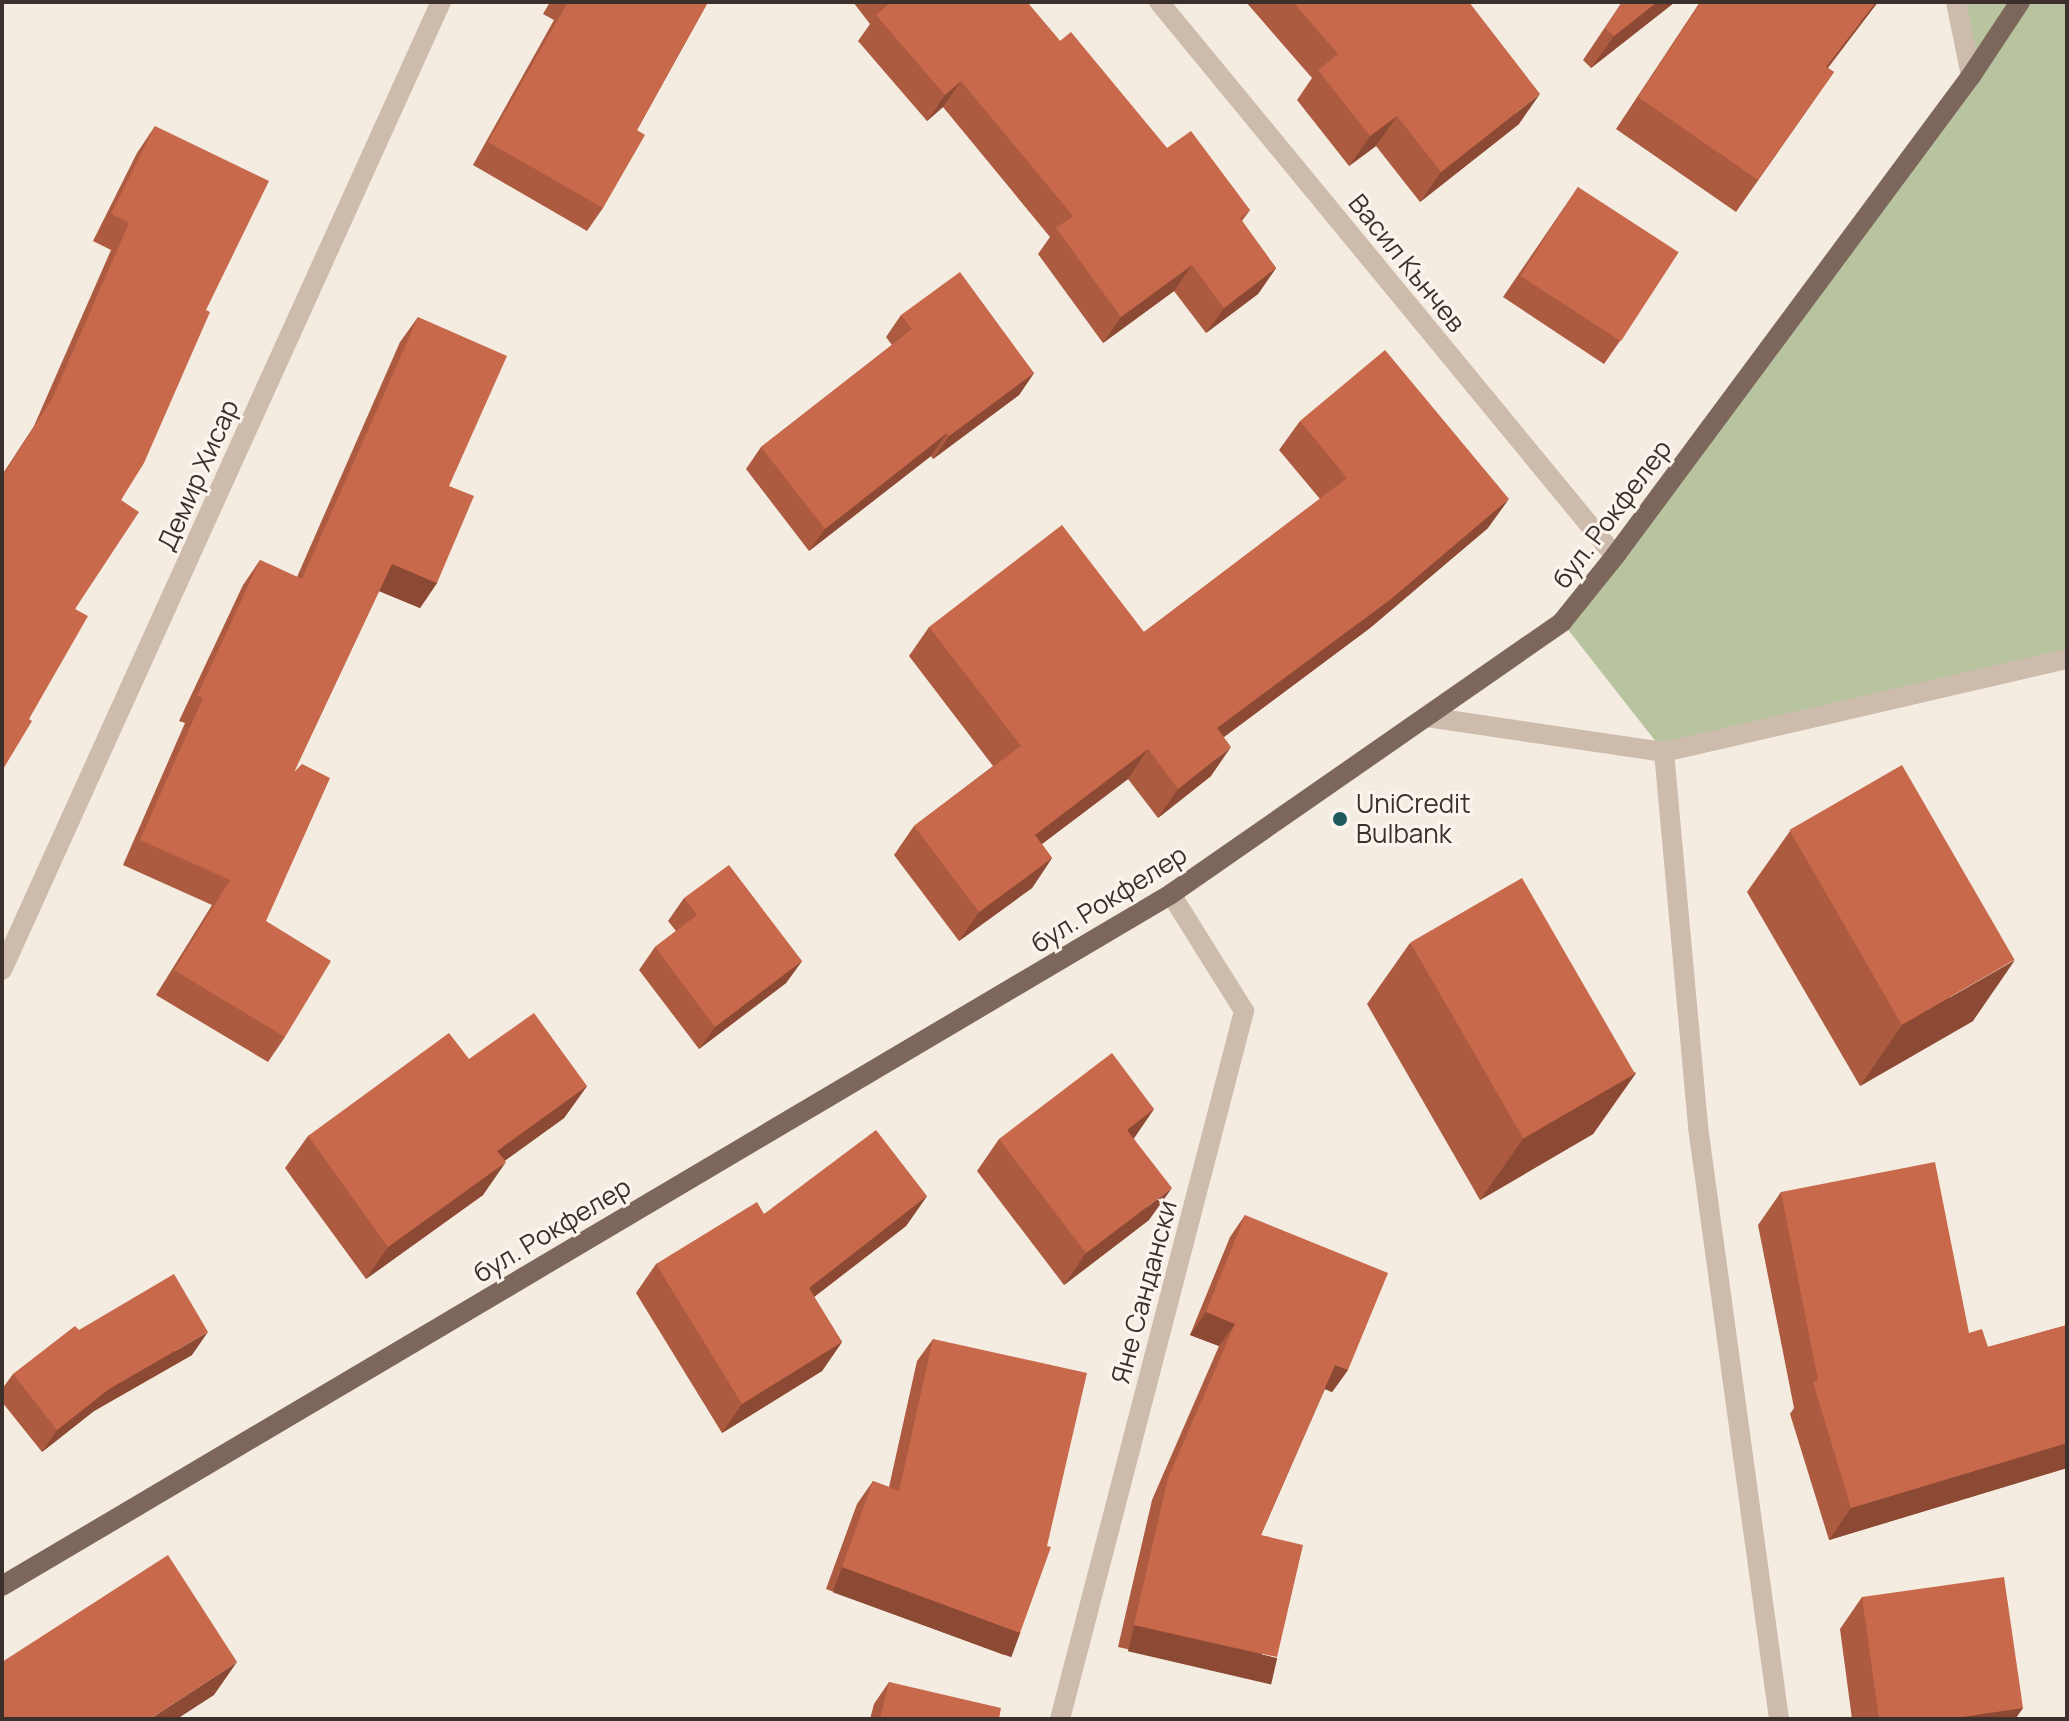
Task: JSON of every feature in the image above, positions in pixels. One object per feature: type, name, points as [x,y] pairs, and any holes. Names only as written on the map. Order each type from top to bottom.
[{"type":"main road","name":"бул. Рокфелер","points":[[2,1586],[1171,894],[1562,622],[1615,556],[1971,76],[2020,2]]},
{"type":"street","name":"Демир Хисар","points":[[2,970],[441,2]]},
{"type":"street","name":"Васил Кънчев","points":[[1159,2],[1615,556]]},
{"type":"street","points":[[1956,2],[1971,76]]},
{"type":"street","points":[[1427,717],[1664,752],[2067,659]]},
{"type":"street","points":[[1664,752],[1698,1127],[1779,1719]]},
{"type":"street","name":"Яне Сандански","points":[[1060,1719],[1244,1011],[1171,894]]},
{"type":"green space","points":[[1956,2],[2067,2],[2067,659],[1664,752],[1562,622],[1971,76]]},
{"type":"building","points":[[568,2],[708,2],[637,130],[645,135],[603,208],[488,142]]},
{"type":"building","points":[[891,2],[1027,2],[1060,41],[1071,32],[1167,148],[1191,131],[1250,210],[1240,218],[1276,268],[1224,308],[1192,265],[1121,317],[1056,228],[1073,216],[961,81],[945,95],[876,15]]},
{"type":"building","points":[[1293,2],[1469,2],[1540,94],[1441,172],[1397,116],[1370,136],[1318,70],[1338,54]]},
{"type":"building","points":[[1623,2],[1657,2],[1614,36],[1605,28]]},
{"type":"building","points":[[1701,2],[1876,2],[1826,67],[1834,72],[1758,180],[1638,97]]},
{"type":"building","points":[[155,126],[269,181],[206,310],[210,312],[144,463],[121,500],[139,512],[75,609],[88,616],[2,771],[2,477],[52,399],[129,223],[111,214]]},
{"type":"building","points":[[1578,187],[1679,252],[1621,341],[1520,276]]},
{"type":"building","points":[[960,272],[1034,373],[949,436],[947,433],[825,529],[761,447],[912,329],[901,315]]},
{"type":"building","points":[[418,317],[507,356],[449,486],[474,496],[437,583],[392,564],[294,772],[302,764],[330,778],[266,921],[331,961],[285,1037],[174,970],[230,880],[140,840],[203,698],[197,696],[260,560],[302,579]]},
{"type":"building","points":[[1385,350],[1509,499],[1391,599],[1217,728],[1231,747],[1178,789],[1148,749],[1035,835],[1052,858],[979,912],[914,826],[1021,746],[929,627],[1062,525],[1144,632],[1347,478],[1300,421]]},
{"type":"building","points":[[1902,765],[2014,960],[1902,1025],[1789,830]]},
{"type":"building","points":[[729,865],[802,961],[715,1027],[655,947],[697,915],[684,898]]},
{"type":"building","points":[[1522,878],[1635,1074],[1523,1138],[1410,943]]},
{"type":"building","points":[[534,1013],[587,1086],[497,1151],[506,1162],[388,1247],[308,1136],[449,1033],[469,1059]]},
{"type":"building","points":[[1112,1053],[1154,1109],[1127,1130],[1172,1188],[1086,1253],[999,1139]]},
{"type":"building","points":[[876,1130],[927,1196],[809,1288],[842,1342],[742,1404],[656,1264],[757,1202],[764,1214]]},
{"type":"building","points":[[1935,1162],[1969,1333],[1982,1329],[1988,1347],[2067,1325],[2067,1443],[1851,1508],[1813,1382],[1818,1380],[1781,1192]]},
{"type":"building","points":[[1245,1215],[1388,1273],[1348,1370],[1335,1365],[1261,1535],[1303,1545],[1277,1657],[1134,1625],[1168,1478],[1235,1324],[1206,1312]]},
{"type":"building","points":[[174,1274],[208,1332],[109,1389],[57,1430],[13,1374],[75,1326],[79,1330]]},
{"type":"building","points":[[933,1339],[1087,1373],[1047,1546],[1051,1547],[1020,1633],[842,1567],[873,1481],[899,1491]]},
{"type":"building","points":[[168,1555],[237,1662],[150,1719],[2,1719],[2,1662]]},
{"type":"building","points":[[2004,1577],[2023,1708],[1948,1719],[1879,1719],[1862,1597]]},
{"type":"building","points":[[889,1682],[1001,1708],[999,1719],[880,1719]]},
{"type":"place","name":"UniCredit Bulbank","points":[[1340,819]]}]
